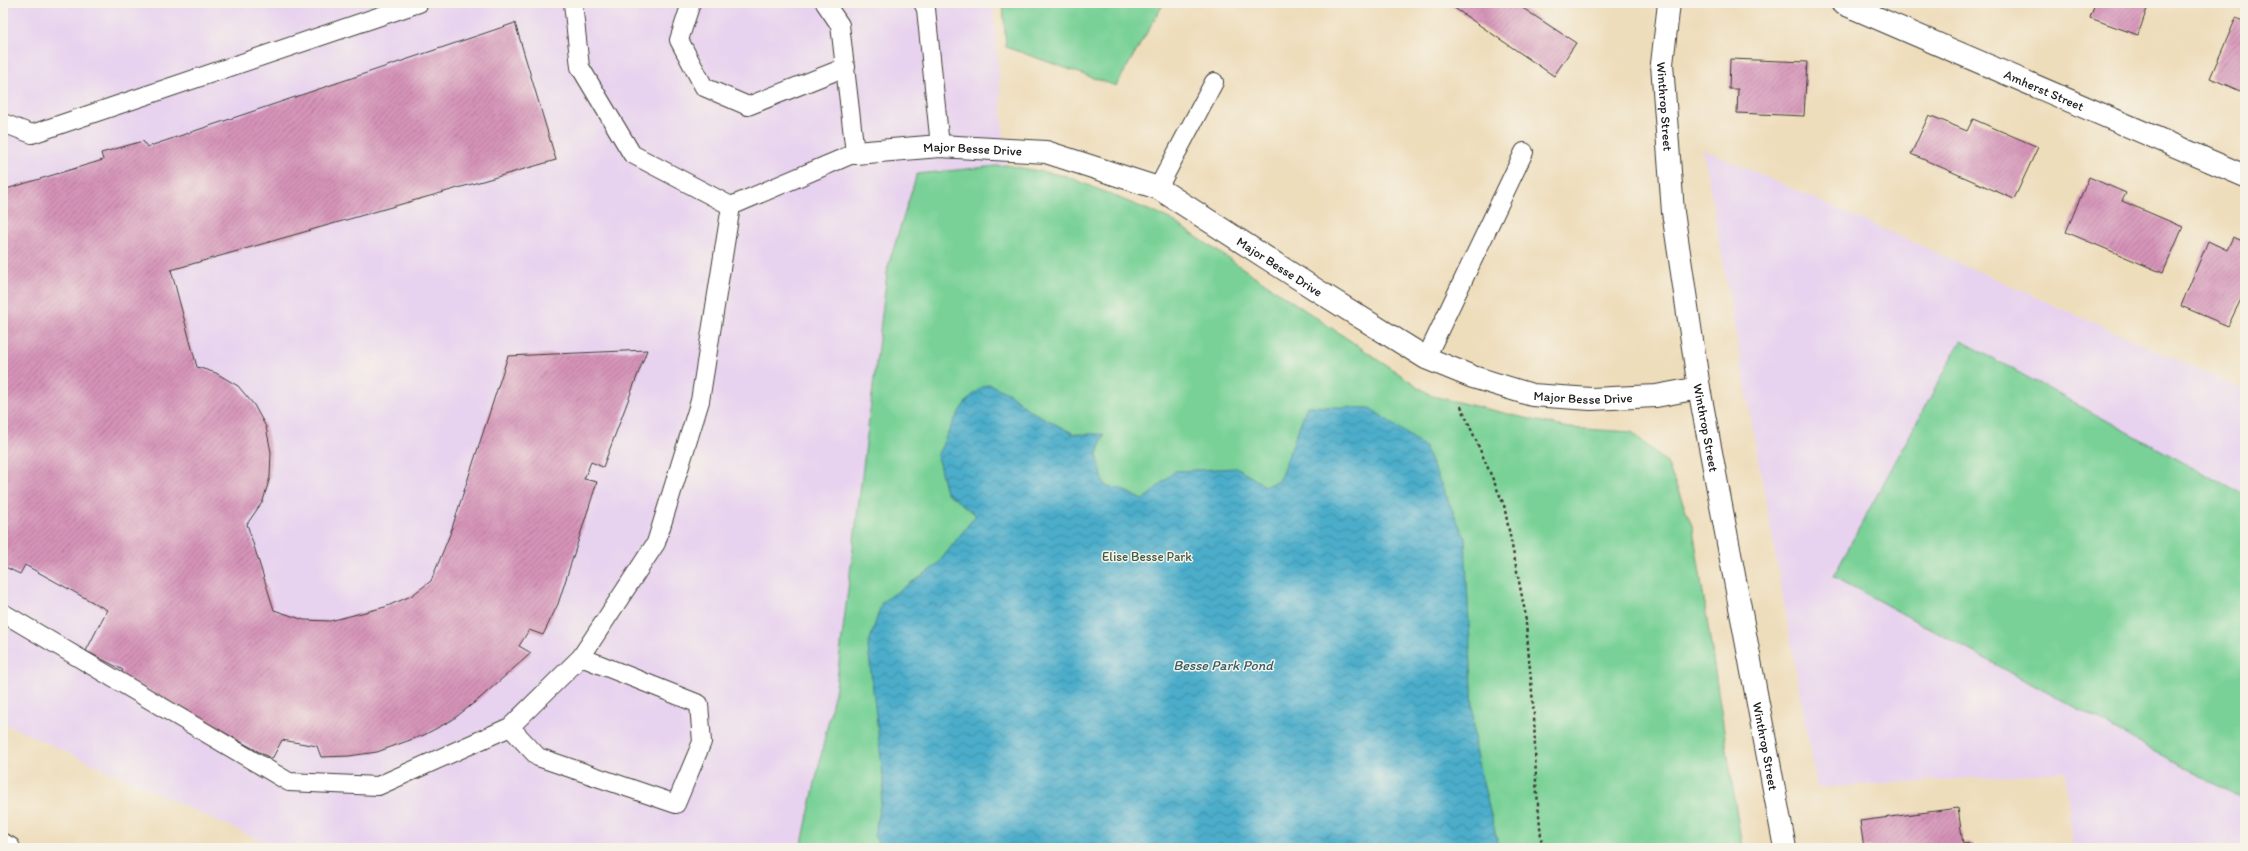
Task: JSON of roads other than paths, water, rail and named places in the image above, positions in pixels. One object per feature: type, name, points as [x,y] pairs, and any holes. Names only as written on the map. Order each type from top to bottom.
[{"type":"main road","name":"Winthrop Street","points":[[1668,3],[1662,64],[1674,212],[1700,388],[1785,848]]},
{"type":"main road","name":"Amherst Street","points":[[1842,3],[2245,176]]},
{"type":"main road","name":"Major Besse Drive","points":[[855,153],[940,146],[1046,152],[1158,188],[1426,358],[1473,377],[1532,395],[1591,399],[1656,396],[1700,388]]},
{"type":"main road","points":[[3,845],[8,848]]},
{"type":"lane","points":[[3,123],[32,134],[419,3]]},
{"type":"lane","points":[[573,3],[580,67],[632,154],[731,206]]},
{"type":"lane","points":[[691,3],[679,40],[704,87],[748,106],[846,68]]},
{"type":"lane","points":[[731,206],[855,153],[840,25],[825,3]]},
{"type":"lane","points":[[923,3],[926,9],[940,146]]},
{"type":"lane","points":[[1158,188],[1214,82]]},
{"type":"lane","points":[[1426,358],[1524,152]]},
{"type":"lane","points":[[3,613],[288,782],[378,786],[510,727],[581,657],[656,543],[700,401],[731,206]]},
{"type":"lane","points":[[510,727],[538,757],[676,804],[702,742],[700,704],[581,657]]},
{"type":"water","name":"Besse Park Pond","points":[[989,384],[1010,394],[1029,410],[1074,434],[1104,434],[1097,454],[1103,481],[1107,487],[1119,488],[1143,500],[1175,471],[1238,468],[1265,486],[1279,481],[1307,406],[1370,408],[1424,446],[1465,538],[1475,750],[1499,848],[882,848],[874,836],[884,785],[868,646],[882,602],[936,566],[976,515],[946,492],[937,456],[957,415],[964,405],[979,389]]},
{"type":"park label","name":"Elise Besse Park","points":[[1147,556]]}]
